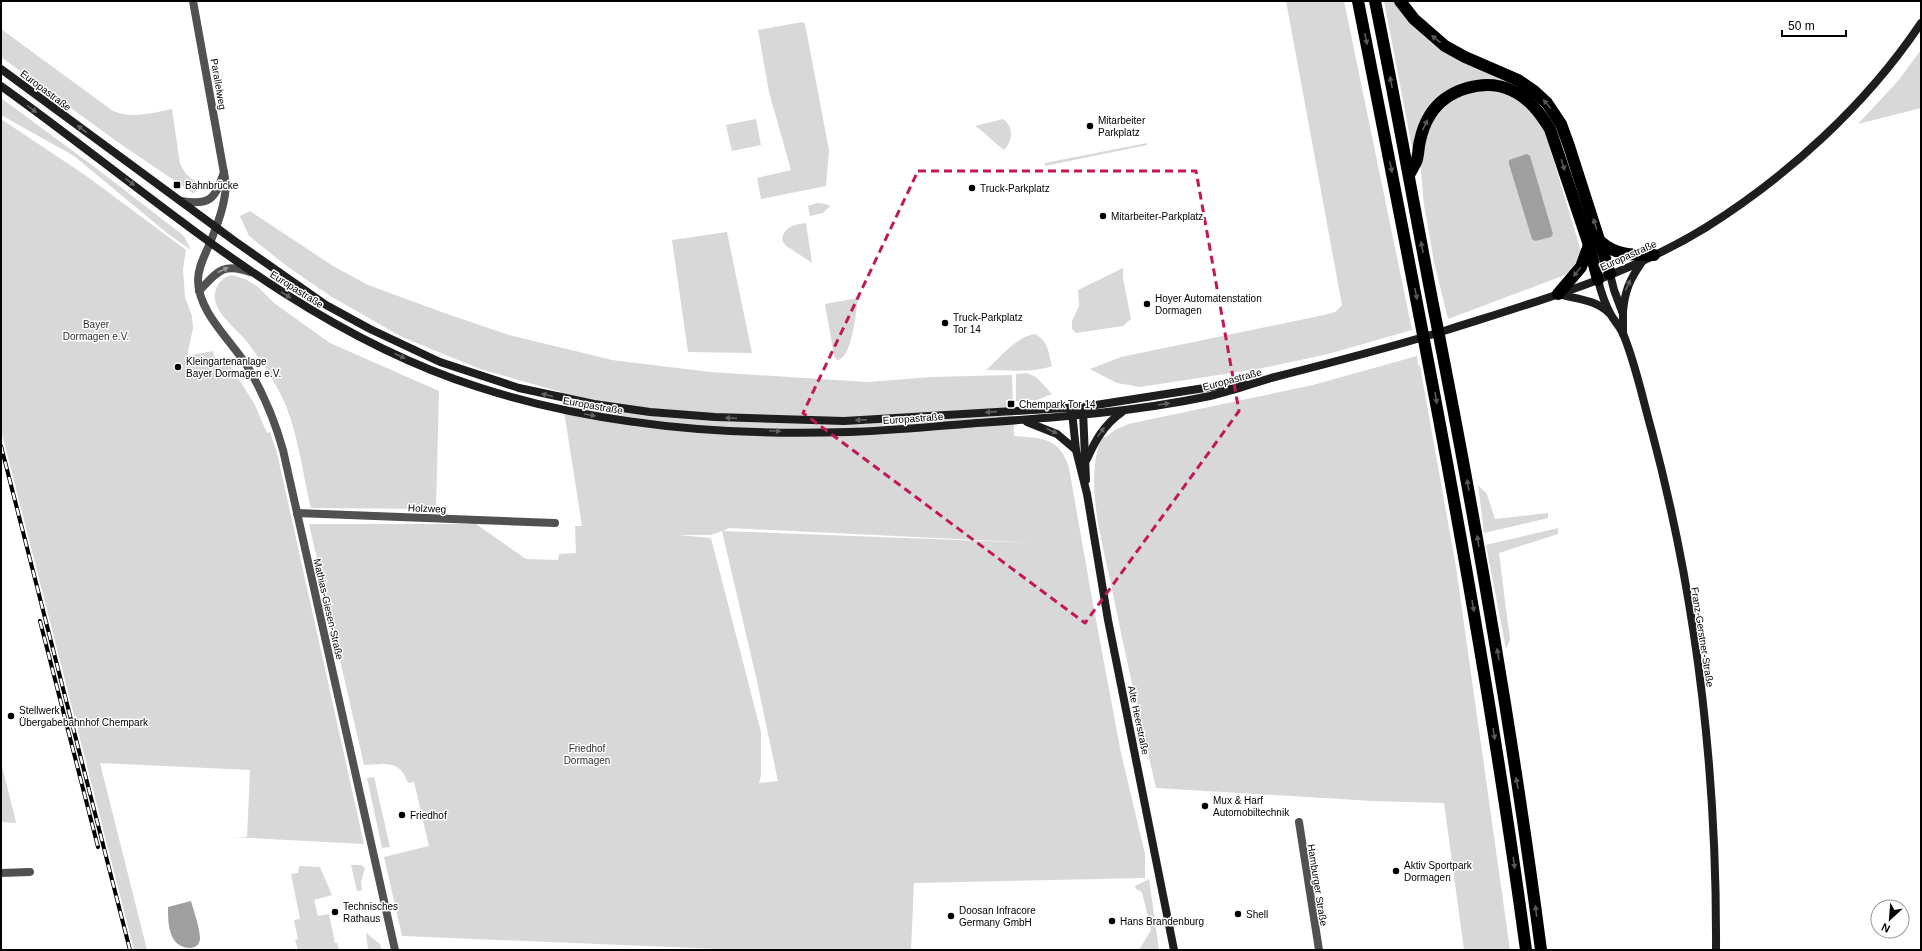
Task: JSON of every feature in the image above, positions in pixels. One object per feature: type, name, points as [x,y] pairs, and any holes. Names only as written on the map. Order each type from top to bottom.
[{"type":"highway","points":[[1358,1],[1429,360],[1461,531],[1508,821],[1526,950]]},
{"type":"highway","points":[[1375,1],[1444,357],[1501,672],[1524,821],[1541,950]]},
{"type":"highway","points":[[1400,1],[1414,19],[1445,46],[1465,57],[1518,80],[1548,103],[1561,124],[1601,242],[1610,274]]},
{"type":"highway","points":[[1409,175],[1416,161],[1424,128],[1431,114],[1441,102],[1454,93],[1469,87],[1499,86],[1511,90],[1526,99],[1540,112],[1550,128],[1589,245],[1598,280]]},
{"type":"highway","points":[[1601,242],[1606,247],[1619,252],[1648,258]]},
{"type":"highway","points":[[1558,294],[1581,267],[1589,245]]},
{"type":"main road","name":"Europastraße","points":[[1,69],[216,227],[326,305],[370,329],[440,362],[478,375],[559,398],[650,412],[782,420],[852,421],[1072,408],[1083,411],[1125,410],[1217,394],[1362,355],[1558,294],[1598,280],[1648,258],[1707,227],[1772,180],[1838,124],[1890,66],[1921,23]]},
{"type":"main road","name":"Europastraße","points":[[1,86],[253,273],[330,321],[365,340],[435,372],[516,399],[591,416],[650,424],[781,432],[878,431],[1072,417],[1083,411],[1269,379]]},
{"type":"main road","points":[[1623,314],[1624,294],[1633,275],[1648,258]]},
{"type":"main road","name":"Franz-Gerstner-Straße","points":[[1610,274],[1623,314],[1623,334],[1652,432],[1667,495],[1690,614],[1704,706],[1714,840],[1716,950]]},
{"type":"main road","name":"Franz-Gerstner-Straße","points":[[1598,280],[1610,314],[1623,334]]},
{"type":"main road","points":[[1558,294],[1590,302],[1604,308],[1610,314]]},
{"type":"main road","name":"Alte Heerstraße","points":[[1072,408],[1076,450],[1087,494]]},
{"type":"main road","points":[[1086,462],[1099,434],[1108,423],[1125,410]]},
{"type":"main road","name":"Alte Heerstraße","points":[[1083,411],[1087,494],[1097,560],[1174,950]]},
{"type":"main road","points":[[1023,421],[1058,434],[1076,450]]},
{"type":"street","name":"Parallelweg","points":[[193,1],[225,170],[225,199],[210,242]]},
{"type":"street","points":[[181,201],[197,204],[206,201],[219,188],[225,170]]},
{"type":"street","name":"Mathias-Giesen-Straße","points":[[210,242],[199,270],[199,291],[208,313],[248,367],[268,407],[283,450],[395,950]]},
{"type":"street","points":[[199,291],[215,273],[223,269],[238,268],[253,273]]},
{"type":"street","name":"Holzweg","points":[[297,513],[555,523]]},
{"type":"street","name":"Hamburger Straße","points":[[1299,822],[1306,878],[1319,950]]},
{"type":"street","points":[[1,873],[30,872]]},
{"type":"highlighted area","points":[[918,171],[1196,171],[1239,411],[1085,623],[803,413]]},
{"type":"green space","points":[[1286,1],[1344,1],[1412,330],[1328,354],[1258,369],[1140,387],[1117,383],[1090,369],[1121,357],[1324,315],[1335,312],[1342,305]]},
{"type":"green space","points":[[1384,1],[1395,1],[1410,22],[1520,87],[1452,90],[1413,153]]},
{"type":"green space","points":[[802,22],[805,24],[829,150],[826,186],[761,199],[757,178],[791,170],[769,92],[758,30]]},
{"type":"green space","points":[[1,29],[113,111],[127,115],[135,115],[150,114],[172,109],[180,164],[186,174],[203,188],[193,193],[119,143],[1,57]]},
{"type":"green space","points":[[1921,50],[1921,108],[1858,124],[1898,81]]},
{"type":"green space","points":[[1484,89],[1511,94],[1536,114],[1545,132],[1581,251],[1576,265],[1565,275],[1448,319],[1434,262],[1424,205],[1420,161],[1426,130],[1445,104],[1455,97]]},
{"type":"green space","points":[[1,98],[96,168],[184,236],[191,250],[167,233],[74,156],[1,115]]},
{"type":"green space","name":"Bayer Dormagen e.V.","points":[[1,119],[85,175],[186,250],[183,269],[185,297],[192,316],[193,328],[187,356],[213,351],[217,368],[230,365],[255,405],[267,433],[270,432],[277,453],[364,844],[231,837],[247,837],[250,770],[100,763],[147,950],[134,950],[1,430]]},
{"type":"green space","points":[[756,119],[761,145],[732,151],[726,125]]},
{"type":"green space","points":[[1003,119],[1007,122],[1011,130],[1011,138],[1004,150],[975,126]]},
{"type":"green space","points":[[1147,143],[1147,145],[1045,166],[1045,163]]},
{"type":"green space","points":[[817,203],[830,206],[823,213],[810,216],[808,206]]},
{"type":"green space","name":"Friedhof Dormagen","points":[[250,211],[333,266],[368,285],[509,335],[612,360],[710,372],[868,382],[931,377],[1012,375],[1014,436],[1033,437],[1049,441],[1061,450],[1069,468],[1121,753],[1145,854],[1145,878],[914,883],[911,950],[742,950],[402,936],[384,857],[429,846],[414,782],[408,783],[405,775],[396,766],[385,764],[364,765],[309,524],[476,524],[526,559],[558,560],[559,554],[576,553],[575,526],[582,526],[561,392],[480,369],[402,337],[332,297],[288,267],[249,236],[240,216]],"holes":[[[729,528],[1039,543],[723,531]],[[722,531],[756,677],[778,781],[759,783],[761,776],[761,732],[711,538],[678,535],[711,535]]]},
{"type":"green space","points":[[806,223],[812,263],[785,245],[782,240],[787,229]]},
{"type":"green space","points":[[727,232],[752,353],[688,352],[672,240]]},
{"type":"green space","points":[[1123,268],[1123,278],[1131,319],[1123,326],[1076,333],[1072,329],[1072,321],[1079,306],[1078,290]]},
{"type":"green space","points":[[232,275],[245,279],[257,286],[274,303],[330,343],[439,391],[436,509],[311,508],[296,436],[281,395],[271,376],[254,352],[220,312],[217,306],[215,291],[224,278]]},
{"type":"green space","points":[[858,298],[850,344],[842,358],[837,360],[834,356],[825,304]]},
{"type":"green space","points":[[1034,334],[1039,336],[1045,343],[1049,352],[1052,366],[1037,370],[986,370],[1021,339]]},
{"type":"green space","points":[[1417,356],[1456,567],[1510,950],[1464,950],[1444,803],[1373,801],[1156,788],[1122,639],[1096,513],[1094,473],[1097,454],[1102,437],[1106,437],[1115,430],[1128,424],[1313,385]]},
{"type":"green space","points":[[1027,373],[1036,377],[1052,394],[1037,400],[1016,401],[1016,374]]},
{"type":"green space","points":[[1478,485],[1487,494],[1495,519],[1548,513],[1548,518],[1484,533]]},
{"type":"green space","points":[[1558,528],[1558,534],[1499,553],[1510,640],[1506,649],[1486,545]]},
{"type":"green space","points":[[1,762],[15,818],[16,823],[1,822]]},
{"type":"green space","points":[[374,777],[390,847],[382,848],[367,778]]},
{"type":"green space","points":[[351,865],[361,865],[365,868],[361,882],[362,890],[357,891]]},
{"type":"green space","points":[[299,866],[320,867],[332,895],[314,900],[318,916],[329,914],[335,943],[337,943],[339,950],[298,950],[295,940],[298,939],[294,920],[300,919],[291,874],[298,873]]},
{"type":"green space","points":[[1149,879],[1159,950],[1139,950],[1151,930],[1142,892],[1136,889],[1135,886]]},
{"type":"green space","points":[[366,933],[380,944],[381,948],[384,950],[368,950]]},
{"type":"shaded area","points":[[1527,154],[1530,156],[1553,234],[1551,237],[1535,241],[1532,239],[1509,164],[1509,160]]},
{"type":"shaded area","points":[[191,901],[198,923],[200,937],[197,945],[186,948],[177,944],[172,936],[169,928],[168,907]]},
{"type":"railway","points":[[1,446],[130,950]]},
{"type":"railway","points":[[40,621],[98,847]]},
{"type":"place","name":"Mitarbeiter Parkplatz","points":[[1090,126]]},
{"type":"place","name":"Bahnbrücke","points":[[177,185]]},
{"type":"place","name":"Truck-Parkplatz","points":[[972,188]]},
{"type":"place","name":"Mitarbeiter-Parkplatz","points":[[1103,216]]},
{"type":"place","name":"Hoyer Automatenstation Dormagen","points":[[1147,304]]},
{"type":"place","name":"Truck-Parkplatz Tor 14","points":[[945,323]]},
{"type":"place","name":"Kleingartenanlage Bayer Dormagen e.V.","points":[[178,367]]},
{"type":"place","name":"Chempark Tor 14","points":[[1011,404]]},
{"type":"place","name":"Stellwerk Übergabebahnhof Chempark","points":[[11,716]]},
{"type":"place","name":"Mux & Harf Automobiltechnik","points":[[1205,806]]},
{"type":"place","name":"Friedhof","points":[[402,815]]},
{"type":"place","name":"Aktiv Sportpark Dormagen","points":[[1396,871]]},
{"type":"place","name":"Technisches Rathaus","points":[[335,912]]},
{"type":"place","name":"Shell","points":[[1238,914]]},
{"type":"place","name":"Doosan Infracore Germany GmbH","points":[[951,916]]},
{"type":"place","name":"Hans Brandenburg","points":[[1112,921]]}]
